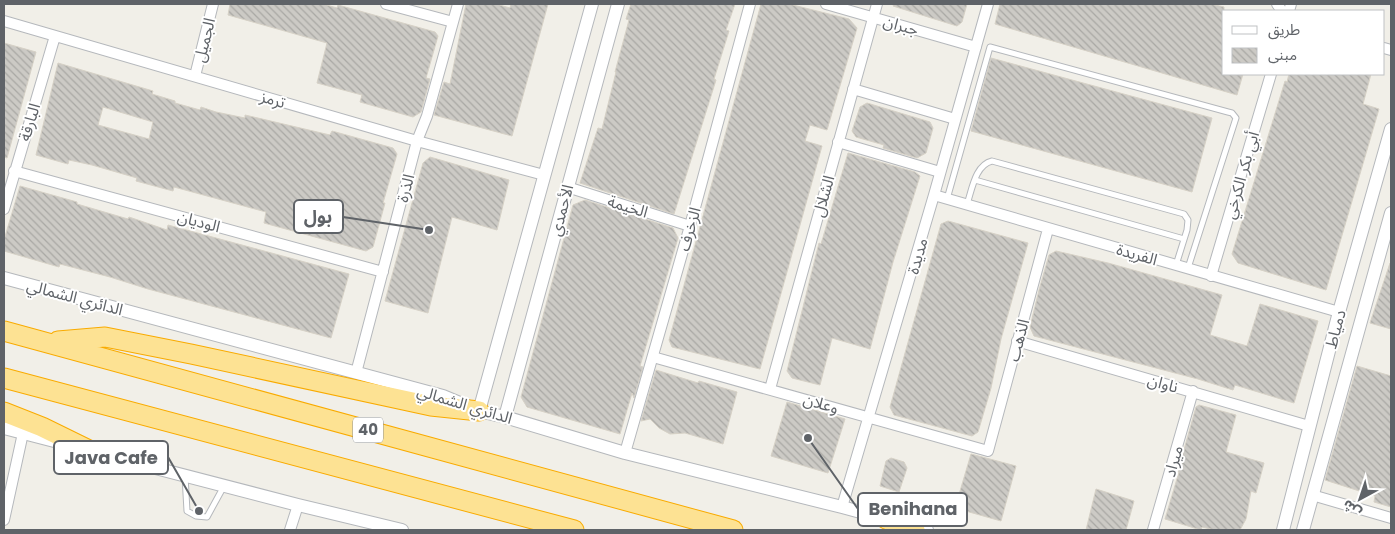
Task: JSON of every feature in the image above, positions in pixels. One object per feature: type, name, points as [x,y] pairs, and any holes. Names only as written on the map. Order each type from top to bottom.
[{"type":"highway","name":"40","points":[[4,331],[733,530]]},
{"type":"highway","points":[[46,342],[105,337],[431,406],[479,411]]},
{"type":"highway","points":[[4,378],[574,530]]},
{"type":"highway","points":[[4,412],[42,427],[93,452]]},
{"type":"highway","points":[[886,519],[915,530]]},
{"type":"street","name":"الجميل","points":[[195,76],[213,4]]},
{"type":"street","points":[[386,4],[452,22]]},
{"type":"street","name":"الذرة","points":[[356,373],[417,141],[427,116],[458,4]]},
{"type":"street","name":"الأحمدي","points":[[479,411],[592,4]]},
{"type":"street","name":"الأحمدي","points":[[505,417],[618,4]]},
{"type":"street","name":"الزخرف","points":[[625,453],[690,226],[750,4]]},
{"type":"street","name":"جبران","points":[[826,4],[976,46]]},
{"type":"street","name":"الشلال","points":[[770,389],[877,4]]},
{"type":"street","name":"مديدة","points":[[842,507],[870,417],[988,4]]},
{"type":"street","name":"ترمز","points":[[4,22],[417,141],[544,174]]},
{"type":"street","name":"البارقة","points":[[4,209],[55,36]]},
{"type":"street","name":"أبي بكر الكرخي","points":[[1211,276],[1271,75]]},
{"type":"street","points":[[853,90],[955,119]]},
{"type":"street","name":"دمياط","points":[[1283,530],[1339,312],[1391,129]]},
{"type":"street","points":[[838,142],[940,172]]},
{"type":"street","name":"الوديان","points":[[14,171],[383,272]]},
{"type":"street","name":"الخيمة","points":[[567,187],[690,226]]},
{"type":"street","name":"الفريدة","points":[[934,195],[1339,312]]},
{"type":"street","name":"دمياط","points":[[1303,530],[1391,213]]},
{"type":"street","name":"الذهب","points":[[988,451],[1048,229]]},
{"type":"street","name":"الدائري الشمالي","points":[[4,278],[443,396],[479,411],[625,453],[927,530]]},
{"type":"street","name":"ناوان","points":[[1017,341],[1309,426]]},
{"type":"street","name":"وعلان","points":[[653,356],[988,451]]},
{"type":"street","name":"ميراد","points":[[1153,530],[1193,391]]},
{"type":"street","points":[[4,428],[298,506],[402,530]]},
{"type":"street","points":[[4,520],[23,433]]},
{"type":"street","points":[[1312,495],[1391,518]]},
{"type":"street","points":[[290,530],[298,506]]},
{"type":"lane","points":[[947,199],[990,47],[1228,112],[1236,118],[1188,268]]},
{"type":"lane","points":[[967,204],[975,180],[985,163],[992,161],[1184,214],[1188,220],[1187,230],[1176,265]]},
{"type":"lane","points":[[975,180],[1184,239]]},
{"type":"lane","points":[[185,476],[188,512],[196,516],[207,517],[224,486]]},
{"type":"building","points":[[230,4],[323,4],[337,8],[338,5],[435,32],[438,36],[426,78],[430,79],[421,112],[413,117],[360,102],[362,95],[317,83],[327,43],[228,15]]},
{"type":"building","points":[[466,4],[496,4],[510,8],[511,4],[548,4],[512,136],[434,115],[444,82],[450,84]]},
{"type":"building","points":[[631,4],[735,4],[726,30],[729,31],[714,79],[716,80],[674,214],[580,183],[598,128],[602,129],[629,20],[626,19]]},
{"type":"building","points":[[761,4],[789,4],[849,19],[857,28],[827,130],[810,125],[805,141],[822,146],[760,369],[672,347],[669,340]]},
{"type":"building","points":[[894,4],[967,4],[962,22],[957,26],[893,6]]},
{"type":"building","points":[[1000,4],[1211,4],[1224,7],[1224,10],[1222,10],[1222,75],[1243,75],[1237,95],[995,24]]},
{"type":"building","points":[[4,43],[36,52],[7,158],[4,157]]},
{"type":"building","points":[[991,58],[1212,118],[1192,192],[971,131]]},
{"type":"building","points":[[58,63],[153,91],[152,94],[200,110],[201,107],[245,118],[245,115],[330,135],[332,131],[393,148],[397,154],[373,247],[366,251],[264,223],[266,212],[174,187],[173,191],[136,181],[137,178],[92,165],[69,160],[68,164],[36,155]],"holes":[[[103,107],[153,122],[149,139],[98,125]]]},
{"type":"building","points":[[1289,75],[1371,75],[1363,104],[1379,109],[1326,290],[1238,263],[1232,254],[1285,81],[1287,82]]},
{"type":"building","points":[[867,103],[930,122],[933,128],[926,153],[917,158],[883,148],[884,145],[856,137],[852,131],[860,107]]},
{"type":"building","points":[[848,153],[915,172],[920,176],[893,262],[870,349],[832,338],[820,385],[792,378],[787,371],[819,243],[821,244]]},
{"type":"building","points":[[430,157],[509,180],[497,230],[452,217],[428,313],[385,301],[423,163]]},
{"type":"building","points":[[20,186],[128,219],[129,217],[167,230],[168,225],[349,274],[331,338],[110,277],[60,264],[59,267],[4,251],[4,240]]},
{"type":"building","points":[[585,200],[673,228],[678,238],[640,366],[643,367],[634,398],[632,393],[620,434],[527,407],[521,397],[573,205]]},
{"type":"building","points":[[948,221],[1028,243],[1001,339],[991,388],[978,432],[972,436],[894,415],[890,407],[941,224]]},
{"type":"building","points":[[1056,251],[1108,263],[1222,295],[1210,335],[1247,346],[1260,304],[1318,321],[1294,403],[1235,385],[1233,390],[1034,336],[1030,327],[1039,290],[1049,255]]},
{"type":"building","points":[[1391,264],[1391,329],[1370,323]]},
{"type":"building","points":[[1357,366],[1391,376],[1391,507],[1374,502],[1375,496],[1325,480]]},
{"type":"building","points":[[656,370],[698,383],[699,381],[737,392],[723,444],[685,433],[670,434],[659,428],[650,419],[641,421]]},
{"type":"building","points":[[787,402],[845,419],[828,473],[771,456]]},
{"type":"building","points":[[1199,405],[1236,415],[1226,452],[1264,463],[1256,493],[1251,491],[1246,519],[1240,530],[1215,530],[1202,527],[1201,530],[1165,519],[1196,407]]},
{"type":"building","points":[[971,454],[1016,466],[1001,521],[955,508]]},
{"type":"building","points":[[891,458],[904,462],[907,468],[899,492],[880,486],[886,461]]},
{"type":"building","points":[[1096,489],[1134,501],[1126,530],[1086,530]]},
{"type":"place","name":"بول","points":[[429,230]]},
{"type":"place","name":"Benihana","points":[[808,438]]},
{"type":"place","name":"Java Cafe","points":[[199,511]]}]
